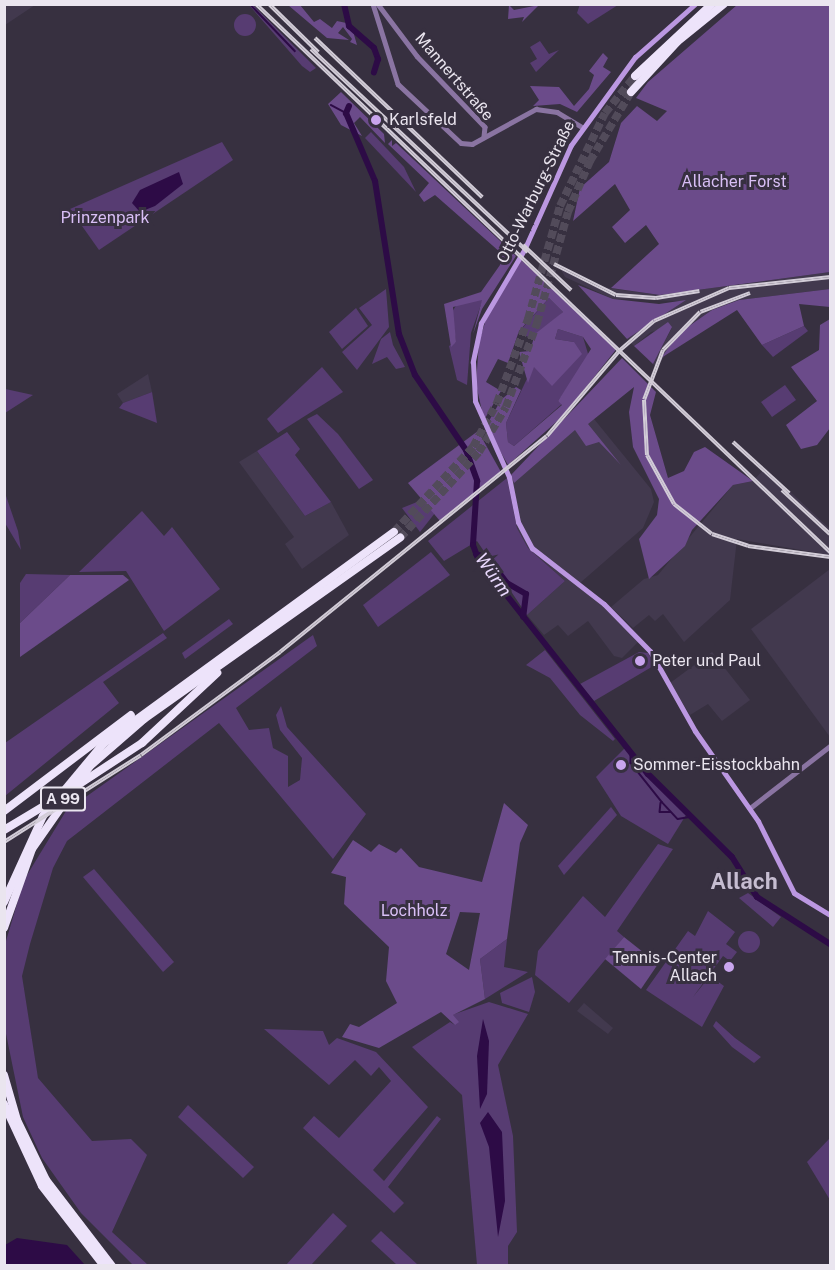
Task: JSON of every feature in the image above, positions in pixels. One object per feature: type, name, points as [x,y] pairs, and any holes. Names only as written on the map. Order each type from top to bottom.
[{"type":"highway","points":[[635,76],[712,4]]},
{"type":"highway","points":[[631,92],[677,42],[724,4]]},
{"type":"highway","name":"A 99","points":[[4,811],[99,738],[161,699],[397,535],[236,656],[144,719],[75,784],[32,849],[4,928]]},
{"type":"highway","name":"A 99","points":[[4,830],[95,774],[157,731],[236,656]]},
{"type":"highway","name":"A 99","points":[[4,902],[25,847],[61,790],[103,744],[161,699]]},
{"type":"highway","points":[[4,1075],[17,1120],[46,1180],[112,1266]]},
{"type":"highway","points":[[4,1104],[42,1186],[104,1266]]},
{"type":"main road","name":"Otto-Warburg-Straße","points":[[695,4],[635,57],[582,128],[524,249],[482,323],[474,391],[482,426],[509,477],[522,532],[538,556],[560,574],[593,594],[650,651],[695,731],[750,808],[798,898],[831,915]]},
{"type":"street","points":[[373,4],[398,84],[461,143],[469,145],[541,109],[582,128]]},
{"type":"street","name":"Mannertstraße","points":[[378,4],[417,56],[485,127],[484,137]]},
{"type":"street","points":[[485,127],[503,126]]},
{"type":"street","points":[[750,808],[831,746]]},
{"type":"shaded area","points":[[5,4],[35,4],[35,5],[5,25]]},
{"type":"shaded area","points":[[179,172],[183,184],[155,206],[140,212],[132,203],[140,190]]},
{"type":"shaded area","points":[[559,266],[593,286],[660,295],[830,272],[830,289],[739,300],[712,310],[689,326],[656,367],[653,364],[672,328],[651,332],[634,346],[627,339],[684,301],[613,299],[565,277]]},
{"type":"shaded area","points":[[148,374],[152,392],[123,403],[117,394]]},
{"type":"shaded area","points":[[590,414],[651,489],[654,502],[643,528],[580,583],[639,641],[622,658],[614,656],[588,621],[568,636],[558,625],[544,635],[527,615],[565,581],[528,548],[517,528],[507,478]]},
{"type":"shaded area","points":[[257,451],[305,516],[331,502],[349,535],[302,569],[285,544],[294,537],[239,462]]},
{"type":"shaded area","points":[[765,468],[830,529],[830,555],[737,539],[730,600],[684,642],[663,614],[655,621],[649,615],[633,628],[611,607],[644,579],[658,575],[733,485],[753,481]]},
{"type":"shaded area","points":[[830,569],[830,737],[751,629]]},
{"type":"shaded area","points":[[712,652],[750,700],[722,721],[708,704],[690,715],[670,683]]},
{"type":"shaded area","points":[[584,1003],[613,1028],[608,1034],[577,1011]]},
{"type":"shaded area","points":[[483,1019],[489,1041],[487,1094],[480,1109],[477,1056]]},
{"type":"shaded area","points":[[488,1112],[502,1132],[505,1201],[498,1237],[489,1147],[480,1123]]},
{"type":"shaded area","points":[[17,1238],[67,1245],[85,1265],[5,1265],[5,1245]]},
{"type":"green space","points":[[580,4],[618,5],[588,24],[577,13]]},
{"type":"green space","points":[[249,5],[253,5],[316,68],[310,72],[302,66]]},
{"type":"green space","points":[[288,5],[300,5],[314,22],[320,19],[332,28],[337,21],[351,24],[357,45],[350,42],[352,39],[343,27],[338,33],[349,40],[327,38]]},
{"type":"green space","points":[[509,5],[514,10],[539,5],[522,22],[524,17],[508,19]]},
{"type":"green space","name":"Allacher Forst","points":[[737,5],[830,5],[830,272],[660,295],[611,288],[659,244],[646,225],[625,243],[612,227],[630,210],[615,184],[573,221],[580,188],[609,162],[621,123],[637,106],[657,121],[667,111],[636,98],[648,82]]},
{"type":"green space","points":[[241,14],[249,14],[256,21],[256,29],[249,36],[241,36],[234,29],[234,21]]},
{"type":"green space","points":[[540,41],[549,54],[559,50],[536,72],[530,63],[537,59],[530,47]]},
{"type":"green space","points":[[603,53],[608,58],[603,67],[611,72],[577,112],[560,104],[533,106],[539,100],[530,86],[559,87],[574,106],[589,89],[594,75],[589,71]]},
{"type":"green space","points":[[341,92],[384,134],[385,143],[360,117],[354,123],[362,136],[341,125],[328,104]]},
{"type":"green space","points":[[371,132],[404,167],[416,192],[365,138]]},
{"type":"green space","points":[[392,140],[392,146],[396,143],[516,256],[482,309],[473,334],[482,300],[453,307],[456,342],[451,347],[444,304],[481,292],[500,265],[501,253],[435,195],[424,202],[419,195],[429,183],[388,144]]},
{"type":"green space","name":"Prinzenpark","points":[[222,142],[233,160],[99,250],[70,209]]},
{"type":"green space","points":[[521,260],[618,347],[564,415],[508,465],[486,426],[501,400],[516,387],[521,390],[506,423],[508,442],[514,446],[562,405],[558,401],[591,349],[583,337],[558,329],[555,339],[574,342],[582,354],[552,386],[534,367],[528,383],[519,352],[530,351],[535,334],[563,312],[549,298],[519,331],[508,363],[498,359],[486,382],[501,391],[484,420],[476,384],[479,342],[487,316]]},
{"type":"green space","points":[[578,285],[613,299],[659,304],[686,300],[627,339]]},
{"type":"green space","points":[[386,289],[389,327],[357,370],[342,352],[372,325],[359,308]]},
{"type":"green space","points":[[830,289],[830,307],[799,304],[804,326],[762,345],[737,310],[661,358],[679,333],[712,310],[739,300]]},
{"type":"green space","points":[[549,298],[563,312],[534,339],[518,333]]},
{"type":"green space","points":[[483,299],[471,333],[467,385],[457,380],[449,346],[456,342],[452,312],[457,304]]},
{"type":"green space","points":[[356,308],[368,326],[342,349],[329,332]]},
{"type":"green space","points":[[830,319],[830,428],[817,445],[801,449],[786,425],[817,401],[791,367],[819,350],[820,325]]},
{"type":"green space","points":[[668,322],[672,327],[653,364],[634,346]]},
{"type":"green space","points":[[804,326],[808,331],[773,357],[762,345]]},
{"type":"green space","points":[[558,329],[583,337],[589,357],[558,401],[562,404],[514,446],[508,442],[506,423],[533,366],[574,342],[555,339]]},
{"type":"green space","points":[[390,332],[393,345],[405,367],[396,369],[387,357],[372,364],[381,339]]},
{"type":"green space","points":[[622,358],[656,392],[650,415],[668,478],[684,471],[694,452],[705,447],[753,481],[733,485],[692,530],[685,546],[649,579],[639,539],[657,515],[659,499],[633,447],[629,412],[634,387],[588,424],[621,465],[599,442],[586,446],[575,430],[514,483],[511,475]]},
{"type":"green space","points":[[322,367],[343,392],[278,433],[267,419]]},
{"type":"green space","points":[[785,385],[796,400],[772,417],[761,402]]},
{"type":"green space","points":[[5,389],[10,390],[33,395],[5,413]]},
{"type":"green space","points":[[152,392],[157,423],[119,408],[123,403]]},
{"type":"green space","points":[[317,414],[338,434],[373,480],[359,489],[307,419]]},
{"type":"green space","points":[[478,431],[501,472],[440,521],[408,483]]},
{"type":"green space","points":[[287,432],[300,449],[295,455],[331,502],[305,516],[257,451]]},
{"type":"green space","points":[[507,478],[517,528],[528,548],[565,581],[527,615],[477,541],[444,561],[428,541]]},
{"type":"green space","points":[[5,493],[18,531],[21,550],[5,523]]},
{"type":"green space","points":[[422,500],[435,513],[420,532],[402,508]]},
{"type":"green space","points":[[142,511],[164,536],[172,527],[220,589],[164,631],[126,571],[79,572]]},
{"type":"green space","points":[[431,552],[450,575],[378,627],[363,605]]},
{"type":"green space","points":[[26,574],[70,575],[20,623],[20,583]]},
{"type":"green space","points":[[70,575],[123,575],[129,580],[20,657],[20,623]]},
{"type":"green space","points":[[229,619],[233,624],[185,659],[182,653]]},
{"type":"green space","points":[[163,633],[167,638],[103,682],[119,703],[5,796],[5,743]]},
{"type":"green space","points":[[313,635],[317,646],[236,708],[249,730],[269,728],[273,748],[288,756],[288,787],[300,780],[302,758],[280,730],[276,715],[281,706],[287,727],[366,814],[333,859],[219,723],[67,841],[53,868],[30,944],[22,976],[38,1078],[92,1141],[131,1139],[147,1155],[112,1232],[148,1265],[133,1265],[81,1213],[42,1158],[23,1117],[4,1024],[6,941],[24,880],[66,811]]},
{"type":"green space","points":[[545,650],[615,739],[613,741],[580,715],[550,678],[526,665]]},
{"type":"green space","points":[[639,652],[648,653],[655,665],[594,701],[580,684]]},
{"type":"green space","points":[[626,747],[686,815],[668,844],[621,816],[596,777]]},
{"type":"green space","name":"Lochholz","points":[[504,803],[528,825],[520,843],[507,939],[480,959],[485,999],[453,1015],[459,1022],[455,1025],[441,1012],[379,1048],[342,1037],[350,1024],[359,1027],[397,1003],[386,981],[389,947],[344,904],[346,877],[331,873],[353,840],[371,852],[379,844],[396,853],[401,848],[419,867],[482,882]],"holes":[[[460,912],[480,913],[469,970],[446,954]]]},
{"type":"green space","points":[[611,807],[617,815],[564,875],[558,866]]},
{"type":"green space","points":[[658,844],[673,849],[617,931],[624,937],[569,1003],[535,975],[538,951],[583,896],[605,917]]},
{"type":"green space","points":[[94,869],[174,962],[163,972],[83,877]]},
{"type":"green space","points":[[748,893],[781,917],[773,927],[739,898]]},
{"type":"green space","points":[[708,911],[735,932],[726,944],[737,952],[730,961],[723,956],[693,997],[710,976],[724,986],[702,1027],[646,990],[688,931],[695,936]]},
{"type":"green space","points":[[749,931],[757,934],[760,942],[757,950],[749,953],[741,950],[738,942],[741,934]]},
{"type":"green space","points":[[624,937],[658,964],[641,989],[605,959]]},
{"type":"green space","points":[[507,939],[504,967],[528,972],[485,999],[480,959]]},
{"type":"green space","points":[[532,977],[535,992],[529,1012],[502,1003],[500,993]]},
{"type":"green space","points":[[489,1002],[528,1014],[498,1065],[513,1136],[517,1232],[508,1246],[508,1265],[477,1265],[462,1095],[412,1047],[450,1022],[455,1025],[452,1015]]},
{"type":"green space","points":[[716,1021],[761,1057],[754,1063],[732,1047],[713,1026]]},
{"type":"green space","points":[[264,1029],[323,1031],[329,1045],[337,1038],[376,1052],[428,1107],[373,1170],[384,1181],[437,1116],[441,1119],[388,1187],[404,1203],[394,1213],[303,1128],[314,1116],[339,1138],[391,1081],[379,1067],[371,1076],[355,1060],[329,1085]]},
{"type":"green space","points":[[188,1105],[254,1167],[243,1178],[178,1117]]},
{"type":"green space","points":[[830,1138],[830,1200],[807,1162]]},
{"type":"green space","points":[[333,1213],[347,1226],[311,1265],[286,1265]]},
{"type":"green space","points":[[381,1231],[418,1265],[397,1265],[371,1241]]},
{"type":"waterway","points":[[250,4],[295,51]]},
{"type":"waterway","name":"Würm","points":[[344,4],[349,26],[374,48],[378,59],[374,72]]},
{"type":"waterway","points":[[331,105],[346,113]]},
{"type":"waterway","name":"Würm","points":[[349,106],[346,113],[375,181],[399,334],[415,375],[466,450],[477,481],[473,545],[478,559],[648,774],[732,857],[757,897],[830,944]]},
{"type":"waterway","points":[[476,554],[488,558],[507,583],[526,594],[523,617]]},
{"type":"waterway","points":[[631,753],[631,763],[662,802],[678,819],[689,817]]},
{"type":"waterway","points":[[661,803],[660,812],[670,812]]},
{"type":"tunnel","points":[[394,532],[473,447],[497,403],[528,319],[560,206],[605,113],[635,76]]},
{"type":"tunnel","points":[[400,538],[479,452],[506,407],[537,323],[568,212],[590,161],[631,92]]},
{"type":"railway","points":[[256,4],[830,552]]},
{"type":"railway","points":[[269,4],[318,52]]},
{"type":"railway","points":[[315,38],[482,197]]},
{"type":"railway","points":[[311,49],[528,252]]},
{"type":"railway","points":[[523,245],[571,290]]},
{"type":"railway","points":[[554,264],[616,295],[656,298],[699,291]]},
{"type":"railway","points":[[4,842],[141,755],[280,652],[547,436],[619,351],[654,321],[729,288],[830,277]]},
{"type":"railway","points":[[750,293],[700,312],[663,350],[644,400],[647,455],[674,504],[712,534],[748,546],[830,557]]},
{"type":"railway","points":[[733,442],[789,493]]},
{"type":"railway","points":[[782,490],[830,534]]},
{"type":"place","name":"Karlsfeld","points":[[376,120]]},
{"type":"place","name":"Peter und Paul","points":[[640,661]]},
{"type":"place","name":"Sommer-Eisstockbahn","points":[[621,765]]},
{"type":"place","name":"Tennis-Center Allach","points":[[729,967]]},
{"type":"district","name":"Allach","points":[[744,882]]}]
